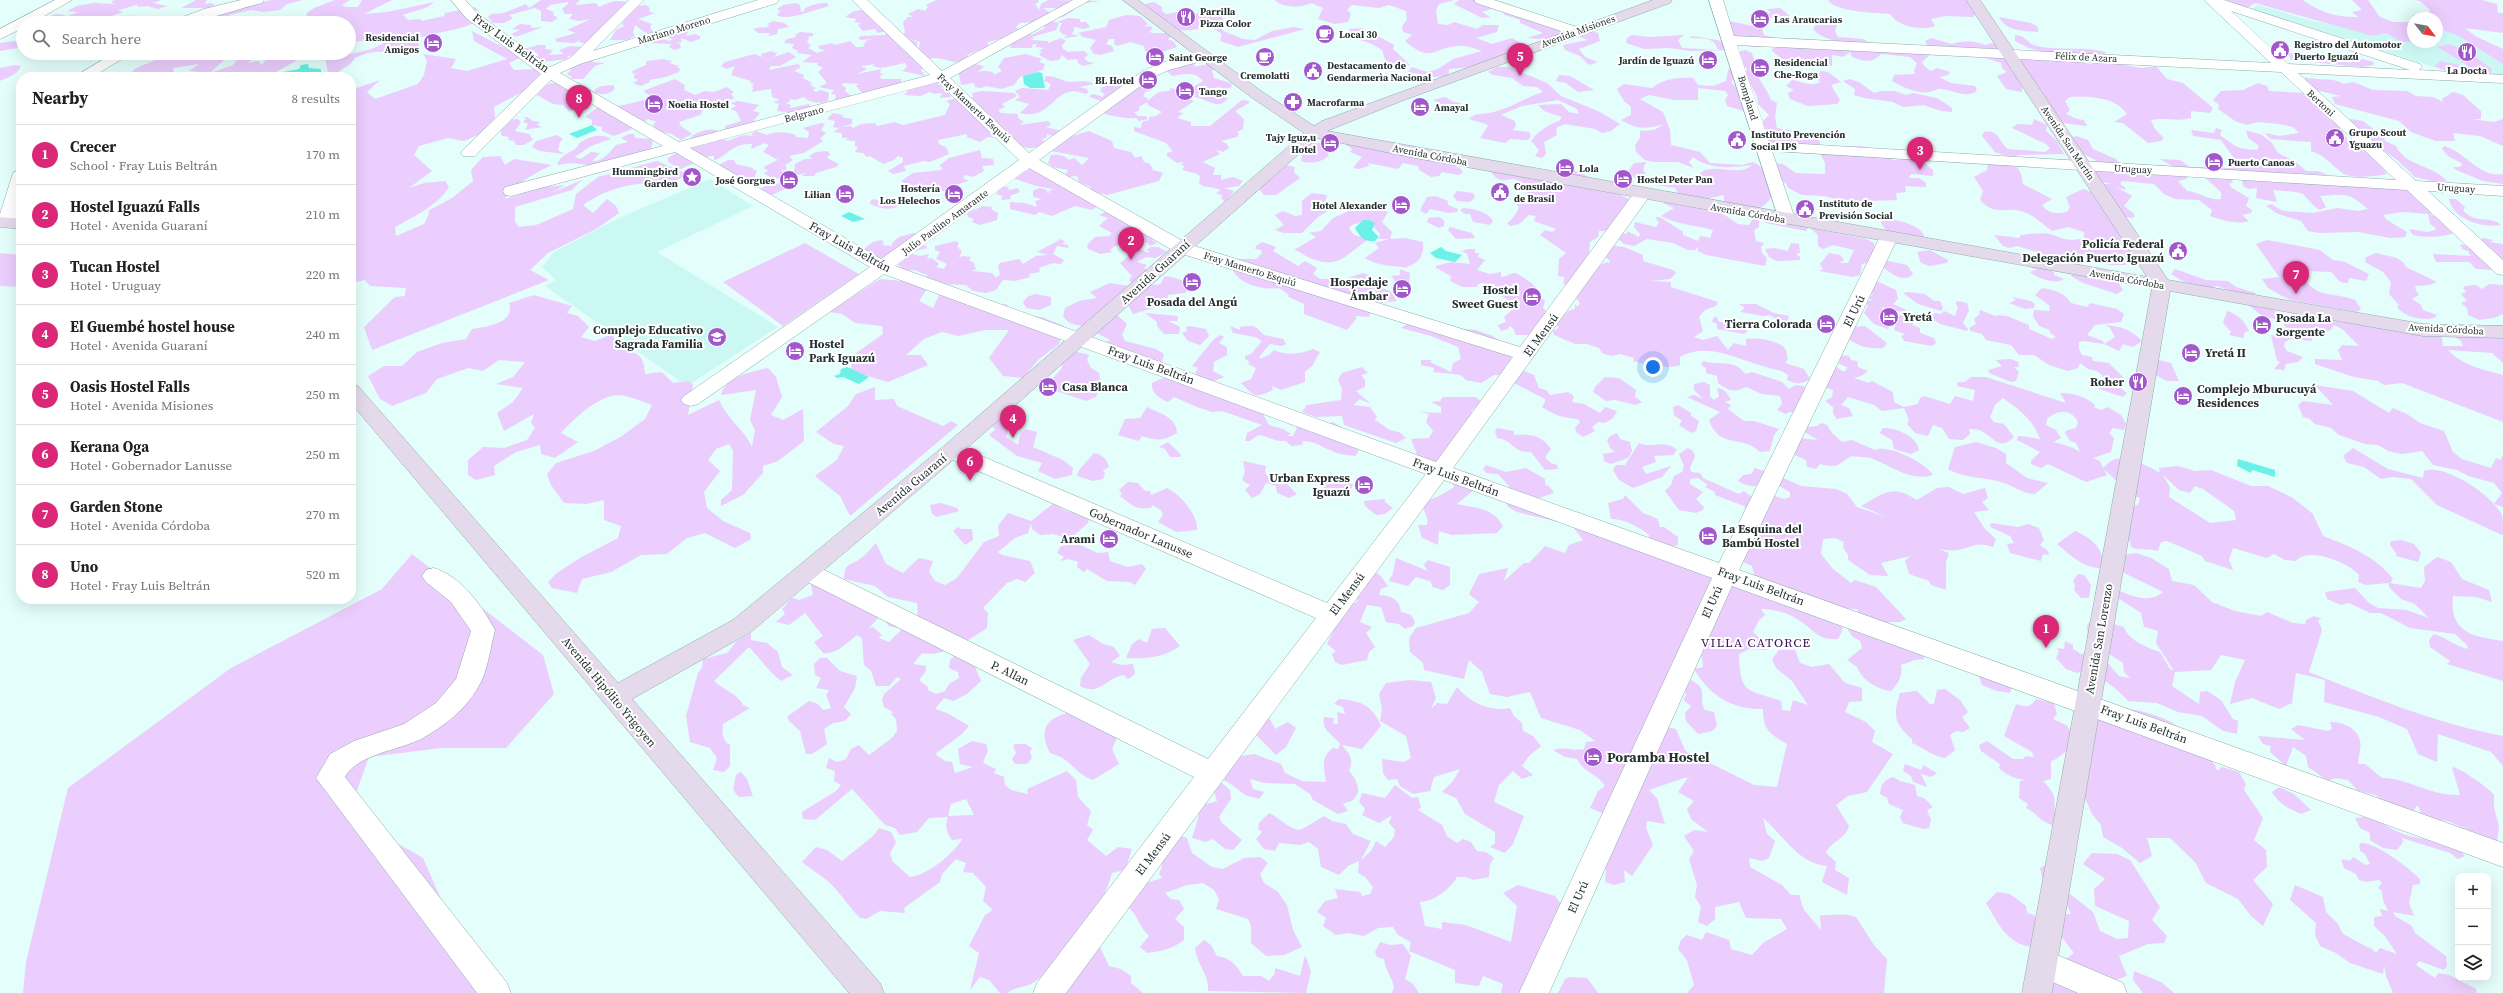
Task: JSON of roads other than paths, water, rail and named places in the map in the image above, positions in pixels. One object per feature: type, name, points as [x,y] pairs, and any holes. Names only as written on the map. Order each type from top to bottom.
[{"type":"main road","name":"Avenida Córdoba","points":[[1130,0],[1204,56],[1314,132],[1415,153],[1889,238],[2423,330],[2503,332]]},
{"type":"main road","name":"Avenida Misiones","points":[[1314,132],[1327,124],[1665,0]]},
{"type":"main road","name":"Avenida San Martín","points":[[1973,0],[2162,285]]},
{"type":"main road","name":"Avenida Guaraní","points":[[613,697],[742,626],[951,451],[1314,132]]},
{"type":"main road","name":"Avenida San Lorenzo","points":[[2037,993],[2044,963],[2162,285]]},
{"type":"main road","name":"Avenida Hipólito Yrigoyen","points":[[356,396],[613,697],[869,993]]},
{"type":"street","points":[[36,16],[65,0]]},
{"type":"street","points":[[198,16],[257,0]]},
{"type":"street","name":"Fray Luis Beltrán","points":[[458,0],[471,15],[538,66],[551,72],[882,267],[1440,471],[1726,573],[2503,855]]},
{"type":"street","points":[[469,153],[551,72],[575,61],[637,0]]},
{"type":"street","name":"Mariano Moreno","points":[[575,61],[772,0]]},
{"type":"street","name":"Fray Mamerto Esquiú","points":[[859,0],[1029,161],[1182,248],[1526,355]]},
{"type":"street","name":"Belgrano","points":[[511,191],[678,148],[941,77],[1083,0]]},
{"type":"street","points":[[1481,0],[1578,32]]},
{"type":"street","name":"Bompland","points":[[1716,0],[1786,219]]},
{"type":"street","points":[[2211,0],[2442,76],[2503,79]]},
{"type":"street","name":"Bertoni","points":[[2211,0],[2503,270]]},
{"type":"street","points":[[0,26],[16,27]]},
{"type":"street","points":[[0,35],[16,27]]},
{"type":"street","name":"Félix de Azara","points":[[1730,40],[2442,76]]},
{"type":"street","name":"Julio Paulino Amarante","points":[[690,400],[882,267],[1148,74],[1164,67],[1204,56]]},
{"type":"street","points":[[90,72],[112,60]]},
{"type":"street","name":"Uruguay","points":[[1763,146],[2409,184],[2503,191]]},
{"type":"street","name":"El Mensú","points":[[1048,993],[1440,471],[1643,193]]},
{"type":"street","points":[[9,223],[16,194]]},
{"type":"street","name":"El Urú","points":[[1534,993],[1726,573],[1889,238]]},
{"type":"street","name":"Gobernador Lanusse","points":[[951,451],[1331,615]]},
{"type":"street","name":"P. Allan","points":[[808,572],[1213,774]]},
{"type":"street","points":[[434,576],[459,596],[483,630],[468,683],[445,710],[413,731],[363,748],[339,762],[330,778],[496,993]]},
{"type":"street","points":[[2044,963],[2112,993]]},
{"type":"water","points":[[308,64],[309,68],[321,69],[321,72],[283,72],[299,69],[301,65]]},
{"type":"water","points":[[1038,72],[1042,73],[1045,88],[1030,88],[1024,84],[1023,76]]},
{"type":"water","points":[[592,125],[597,130],[577,138],[569,134]]},
{"type":"water","points":[[849,212],[865,219],[853,222],[841,216]]},
{"type":"water","points":[[1363,220],[1369,220],[1375,223],[1372,230],[1379,237],[1375,241],[1365,240],[1355,228]]},
{"type":"water","points":[[1441,247],[1446,251],[1462,255],[1455,262],[1436,258],[1430,253]]},
{"type":"water","points":[[847,367],[869,377],[859,384],[843,377],[837,378],[834,376],[840,374],[841,369]]},
{"type":"water","points":[[2238,459],[2275,470],[2275,477],[2252,470],[2251,473],[2237,466]]},
{"type":"place","name":"Parrilla Pizza Color","points":[[1186,17]]},
{"type":"place","name":"Las Araucarias","points":[[1760,19]]},
{"type":"place","name":"Local 30","points":[[1325,34]]},
{"type":"place","name":"Residencial Amigos","points":[[433,43]]},
{"type":"place","name":"Registro del Automotor Puerto Iguazú","points":[[2280,50]]},
{"type":"place","name":"La Docta","points":[[2467,52]]},
{"type":"place","name":"Saint George","points":[[1155,57]]},
{"type":"place","name":"Cremolatti","points":[[1265,57]]},
{"type":"place","name":"Jardín de Iguazú","points":[[1708,60]]},
{"type":"place","name":"Residencial Che-Roga","points":[[1760,68]]},
{"type":"place","name":"Destacamento de Gendarmerìa Nacional","points":[[1313,71]]},
{"type":"place","name":"Oasis Hostel Falls","points":[[1520,76]]},
{"type":"place","name":"BL Hotel","points":[[1148,80]]},
{"type":"place","name":"Tango","points":[[1185,91]]},
{"type":"place","name":"Macrofarma","points":[[1293,102]]},
{"type":"place","name":"Noelia Hostel","points":[[654,104]]},
{"type":"place","name":"Amayal","points":[[1420,107]]},
{"type":"place","name":"Uno","points":[[579,118]]},
{"type":"place","name":"Grupo Scout Yguazu","points":[[2335,138]]},
{"type":"place","name":"Instituto Prevención Social IPS","points":[[1737,140]]},
{"type":"place","name":"Tajy Iguz,u Hotel","points":[[1330,143]]},
{"type":"place","name":"Puerto Canoas","points":[[2214,162]]},
{"type":"place","name":"Lola","points":[[1565,168]]},
{"type":"place","name":"Tucan Hostel","points":[[1920,170]]},
{"type":"place","name":"Hummingbird Garden","points":[[692,177]]},
{"type":"place","name":"Hostel Peter Pan","points":[[1623,179]]},
{"type":"place","name":"José Gorgues","points":[[789,180]]},
{"type":"place","name":"Consulado de Brasil","points":[[1500,192]]},
{"type":"place","name":"Lilian","points":[[845,194]]},
{"type":"place","name":"Hostería Los Helechos","points":[[954,194]]},
{"type":"place","name":"Hotel Alexander","points":[[1401,205]]},
{"type":"place","name":"Instituto de Previsión Social","points":[[1805,209]]},
{"type":"place","name":"Policía Federal Delegación Puerto Iguazú","points":[[2178,251]]},
{"type":"place","name":"Hostel Iguazú Falls","points":[[1131,260]]},
{"type":"place","name":"Posada del Angú","points":[[1192,282]]},
{"type":"place","name":"Hospedaje Ámbar","points":[[1402,289]]},
{"type":"place","name":"Garden Stone","points":[[2296,294]]},
{"type":"place","name":"Hostel Sweet Guest","points":[[1532,297]]},
{"type":"place","name":"Yretá","points":[[1889,317]]},
{"type":"place","name":"Tierra Colorada","points":[[1826,324]]},
{"type":"place","name":"Posada La Sorgente","points":[[2262,325]]},
{"type":"place","name":"Complejo Educativo Sagrada Familia","points":[[717,337]]},
{"type":"place","name":"Hostel Park Iguazú","points":[[795,351]]},
{"type":"place","name":"Yretá II","points":[[2191,353]]},
{"type":"place","name":"Roher","points":[[2138,382]]},
{"type":"place","name":"Casa Blanca","points":[[1048,387]]},
{"type":"place","name":"Complejo Mburucuyá Residences","points":[[2183,396]]},
{"type":"place","name":"El Guembé hostel house","points":[[1013,438]]},
{"type":"place","name":"Kerana Oga","points":[[970,481]]},
{"type":"place","name":"Urban Express Iguazú","points":[[1364,485]]},
{"type":"place","name":"La Esquina del Bambú Hostel","points":[[1708,536]]},
{"type":"place","name":"Arami","points":[[1109,539]]},
{"type":"place","name":"Crecer","points":[[2046,648]]},
{"type":"place","name":"Poramba Hostel","points":[[1593,757]]},
{"type":"district","name":"VILLA CATORCE","points":[[1756,642]]}]
